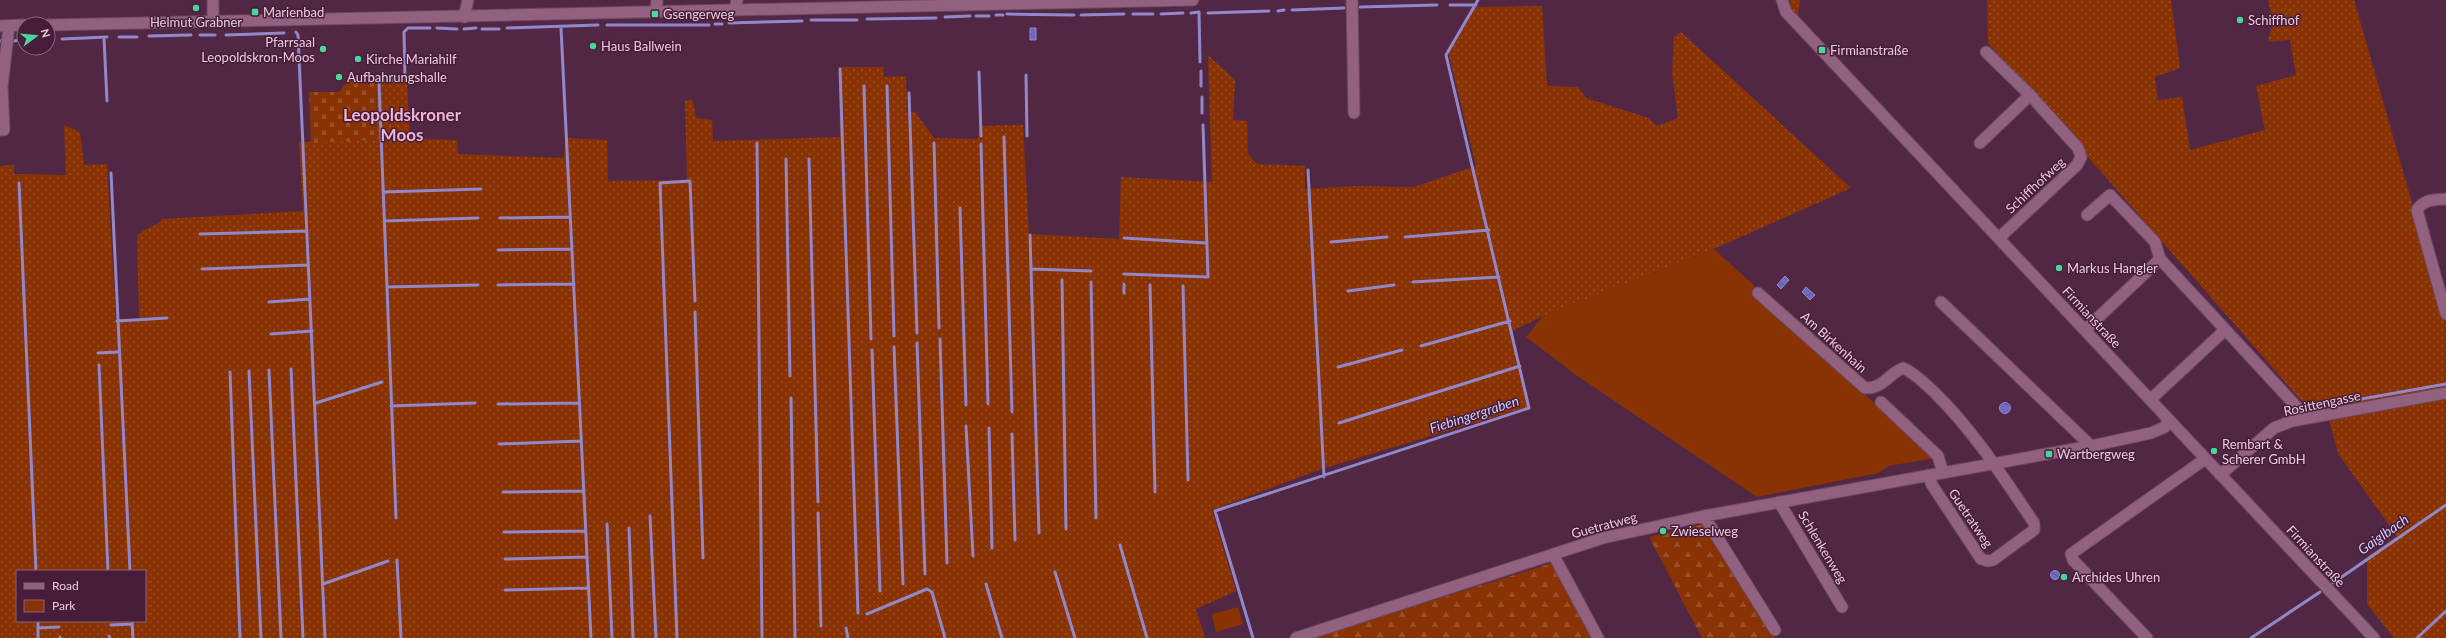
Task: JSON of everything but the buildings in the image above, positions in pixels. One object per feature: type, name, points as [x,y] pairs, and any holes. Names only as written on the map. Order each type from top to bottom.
[{"type":"street","points":[[213,0],[213,21]]},
{"type":"street","points":[[464,17],[468,0]]},
{"type":"street","points":[[56,24],[464,17],[656,5],[863,8],[946,4],[1193,0]]},
{"type":"street","points":[[1352,0],[1354,113]]},
{"type":"street","name":"Firmianstraße","points":[[1782,0],[1786,12],[2151,399],[2168,421],[2374,638]]},
{"type":"street","points":[[0,130],[4,130],[2,87],[4,26],[16,25]]},
{"type":"street","name":"Schiffhofweg","points":[[1986,52],[2030,95],[2078,148],[2082,157],[2077,165],[1999,238]]},
{"type":"street","points":[[1980,143],[2030,95]]},
{"type":"street","points":[[2086,215],[2110,195],[2155,242],[2160,259],[2307,418]]},
{"type":"street","points":[[2446,199],[2421,204],[2417,210],[2446,314]]},
{"type":"street","points":[[2085,330],[2160,259]]},
{"type":"street","name":"Am Birkenhain","points":[[1758,293],[1865,388],[1874,389],[1882,385],[1896,370],[1903,368],[1911,371],[1951,409],[1995,464]]},
{"type":"street","points":[[1941,302],[2091,446]]},
{"type":"street","points":[[2151,399],[2225,330]]},
{"type":"street","name":"Rosittengasse","points":[[2220,475],[2274,428],[2307,418],[2446,393]]},
{"type":"street","points":[[1881,402],[1938,456],[1943,472]]},
{"type":"street","name":"Guetratweg","points":[[1296,638],[1588,542],[1704,516],[2091,446],[2151,433],[2165,427],[2168,421]]},
{"type":"street","points":[[2147,638],[2073,560],[2071,554],[2205,459]]},
{"type":"street","name":"Guetratweg","points":[[1928,475],[1932,485],[1981,558],[1988,561],[2034,530],[2034,523],[1995,464]]},
{"type":"street","name":"Schlenkenweg","points":[[1779,502],[1817,561],[1842,607]]},
{"type":"street","points":[[1704,516],[1775,630]]},
{"type":"street","points":[[1553,554],[1598,638]]},
{"type":"green space","points":[[1790,0],[1800,0],[1797,18],[1791,10]]},
{"type":"green space","points":[[1987,0],[2171,0],[2180,68],[2155,77],[2158,100],[2182,97],[2190,150],[2265,130],[2256,86],[2296,75],[2290,40],[2268,42],[2273,21],[2268,0],[2354,0],[2446,322],[2446,638],[2394,638],[2367,604],[2367,557],[2397,536],[2339,455],[2328,417],[2312,406],[2307,407],[1988,43]]},
{"type":"green space","points":[[1542,6],[1547,86],[1578,87],[1586,98],[1648,118],[1657,126],[1678,118],[1672,72],[1674,37],[1681,32],[1851,188],[1714,249],[1543,316],[1510,332],[1528,407],[1321,469],[1212,510],[1236,591],[1196,609],[1205,638],[0,638],[0,166],[14,165],[14,174],[66,175],[64,125],[80,132],[84,165],[107,164],[116,320],[139,319],[137,236],[162,219],[303,211],[299,142],[377,140],[376,80],[407,80],[410,139],[457,140],[458,154],[564,158],[565,138],[607,140],[608,181],[687,180],[685,101],[692,99],[696,118],[712,120],[713,141],[840,137],[839,67],[883,67],[884,77],[906,76],[907,112],[915,112],[934,138],[978,139],[980,126],[1023,125],[1029,234],[1119,239],[1121,177],[1212,182],[1208,55],[1235,80],[1233,120],[1247,121],[1248,154],[1257,164],[1305,166],[1305,189],[1356,186],[1414,187],[1476,166],[1448,51],[1475,7]]},
{"type":"green space","points":[[376,80],[377,140],[311,143],[309,92],[339,92],[348,81]]},
{"type":"green space","points":[[1714,249],[1758,289],[1753,295],[1936,458],[1888,466],[1879,473],[1757,497],[1576,375],[1526,337],[1543,316]]},
{"type":"green space","points":[[1704,524],[1768,625],[1774,638],[1702,638],[1649,537]]},
{"type":"green space","points":[[1552,563],[1594,638],[1312,638]]},
{"type":"green space","points":[[1238,607],[1243,624],[1216,632],[1212,614]]},
{"type":"water","points":[[1030,28],[1036,28],[1036,40],[1030,40]]},
{"type":"water","points":[[1785,276],[1789,280],[1781,289],[1777,285]]},
{"type":"water","points":[[1806,287],[1815,295],[1810,300],[1802,292]]},
{"type":"water","points":[[2003,403],[2007,403],[2009,404],[2009,412],[2003,413],[2000,410],[2000,406]]},
{"type":"water","points":[[2055,570],[2060,575],[2055,580],[2050,575]]},
{"type":"waterway","name":"Fiebingergraben","points":[[1253,638],[1215,511],[1529,408],[1446,55],[1478,0]]},
{"type":"waterway","points":[[1360,7],[1437,5]]},
{"type":"waterway","points":[[1450,5],[1476,5]]},
{"type":"waterway","points":[[1292,10],[1344,8]]},
{"type":"waterway","points":[[1278,11],[1284,10]]},
{"type":"waterway","points":[[1208,13],[1269,11]]},
{"type":"waterway","points":[[1191,13],[1199,12],[1200,62]]},
{"type":"waterway","points":[[1161,14],[1183,13]]},
{"type":"waterway","points":[[1007,14],[1074,15]]},
{"type":"waterway","points":[[1081,15],[1124,14]]},
{"type":"waterway","points":[[1133,14],[1153,14]]},
{"type":"waterway","points":[[996,15],[1003,15]]},
{"type":"waterway","points":[[945,17],[970,16]]},
{"type":"waterway","points":[[976,16],[989,16]]},
{"type":"waterway","points":[[867,19],[936,18]]},
{"type":"waterway","points":[[811,20],[857,20]]},
{"type":"waterway","points":[[729,23],[802,21]]},
{"type":"waterway","points":[[715,24],[722,24]]},
{"type":"waterway","points":[[507,28],[598,25]]},
{"type":"waterway","points":[[607,25],[709,25]]},
{"type":"waterway","points":[[396,518],[379,83],[382,81],[405,79],[404,32],[408,28],[430,28]]},
{"type":"waterway","points":[[437,28],[457,29]]},
{"type":"waterway","points":[[464,29],[476,28]]},
{"type":"waterway","points":[[561,28],[591,638]]},
{"type":"waterway","points":[[482,29],[499,29]]},
{"type":"waterway","points":[[296,32],[298,35],[325,638]]},
{"type":"waterway","points":[[226,35],[284,33]]},
{"type":"waterway","points":[[149,36],[191,35]]},
{"type":"waterway","points":[[200,35],[215,35]]},
{"type":"waterway","points":[[62,39],[107,37]]},
{"type":"waterway","points":[[119,37],[137,37]]},
{"type":"waterway","points":[[104,38],[107,101]]},
{"type":"waterway","points":[[11,41],[16,41]]},
{"type":"waterway","points":[[840,69],[858,613]]},
{"type":"waterway","points":[[1201,71],[1201,86]]},
{"type":"waterway","points":[[979,72],[981,136]]},
{"type":"waterway","points":[[1026,75],[1027,136]]},
{"type":"waterway","points":[[864,86],[871,339]]},
{"type":"waterway","points":[[887,86],[894,336]]},
{"type":"waterway","points":[[909,93],[917,333]]},
{"type":"waterway","points":[[1202,97],[1202,113]]},
{"type":"waterway","points":[[1124,274],[1208,277],[1203,125]]},
{"type":"waterway","points":[[1004,137],[1012,412]]},
{"type":"waterway","points":[[757,143],[762,638]]},
{"type":"waterway","points":[[934,143],[939,328]]},
{"type":"waterway","points":[[981,144],[988,404]]},
{"type":"waterway","points":[[786,159],[790,376]]},
{"type":"waterway","points":[[809,159],[818,502]]},
{"type":"waterway","points":[[1308,170],[1324,477]]},
{"type":"waterway","points":[[111,173],[130,570]]},
{"type":"waterway","points":[[677,638],[660,183],[690,181],[695,301]]},
{"type":"waterway","points":[[19,183],[36,570]]},
{"type":"waterway","points":[[383,192],[481,189]]},
{"type":"waterway","points":[[960,208],[966,405]]},
{"type":"waterway","points":[[500,218],[570,217]]},
{"type":"waterway","points":[[384,221],[478,218]]},
{"type":"waterway","points":[[1405,237],[1489,230]]},
{"type":"waterway","points":[[200,234],[306,231]]},
{"type":"waterway","points":[[1030,235],[1039,533]]},
{"type":"waterway","points":[[1331,242],[1387,237]]},
{"type":"waterway","points":[[1124,238],[1206,243]]},
{"type":"waterway","points":[[498,250],[572,249]]},
{"type":"waterway","points":[[202,269],[308,265]]},
{"type":"waterway","points":[[1031,269],[1091,271]]},
{"type":"waterway","points":[[1413,282],[1499,277]]},
{"type":"waterway","points":[[1062,280],[1066,529]]},
{"type":"waterway","points":[[1091,282],[1096,518]]},
{"type":"waterway","points":[[498,285],[574,284]]},
{"type":"waterway","points":[[1124,284],[1124,293]]},
{"type":"waterway","points":[[387,287],[478,285]]},
{"type":"waterway","points":[[1150,285],[1155,492]]},
{"type":"waterway","points":[[1348,291],[1394,285]]},
{"type":"waterway","points":[[1183,286],[1188,480]]},
{"type":"waterway","points":[[269,302],[310,299]]},
{"type":"waterway","points":[[695,312],[703,558]]},
{"type":"waterway","points":[[117,321],[167,318]]},
{"type":"waterway","points":[[1421,346],[1510,321]]},
{"type":"waterway","points":[[271,334],[312,331]]},
{"type":"waterway","points":[[940,339],[947,563]]},
{"type":"waterway","points":[[917,343],[925,574]]},
{"type":"waterway","points":[[894,347],[903,584]]},
{"type":"waterway","points":[[872,350],[880,591]]},
{"type":"waterway","points":[[1338,367],[1402,350]]},
{"type":"waterway","points":[[98,353],[118,352]]},
{"type":"waterway","points":[[99,365],[108,570]]},
{"type":"waterway","points":[[1339,423],[1520,366]]},
{"type":"waterway","points":[[291,369],[303,638]]},
{"type":"waterway","points":[[269,370],[281,638]]},
{"type":"waterway","points":[[249,371],[261,638]]},
{"type":"waterway","points":[[230,372],[240,638]]},
{"type":"waterway","points":[[316,403],[382,382]]},
{"type":"waterway","name":"Gaiglbach","points":[[2311,408],[2446,384]]},
{"type":"waterway","points":[[791,398],[795,637]]},
{"type":"waterway","points":[[391,406],[475,403]]},
{"type":"waterway","points":[[498,404],[579,403]]},
{"type":"waterway","points":[[966,426],[973,556]]},
{"type":"waterway","points":[[989,428],[992,548]]},
{"type":"waterway","points":[[1012,434],[1015,540]]},
{"type":"waterway","points":[[499,444],[581,441]]},
{"type":"waterway","points":[[503,492],[583,491]]},
{"type":"waterway","name":"Gaiglbach","points":[[2333,583],[2446,505]]},
{"type":"waterway","points":[[818,513],[821,626]]},
{"type":"waterway","points":[[650,516],[656,638]]},
{"type":"waterway","points":[[607,524],[612,638]]},
{"type":"waterway","points":[[629,528],[633,638]]},
{"type":"waterway","points":[[504,532],[585,531]]},
{"type":"waterway","points":[[1120,545],[1147,638]]},
{"type":"waterway","points":[[505,559],[587,557]]},
{"type":"waterway","points":[[397,560],[401,638]]},
{"type":"waterway","points":[[323,584],[388,561]]},
{"type":"waterway","points":[[1055,572],[1075,638]]},
{"type":"waterway","points":[[986,584],[1002,638]]},
{"type":"waterway","points":[[505,590],[588,588]]},
{"type":"waterway","points":[[867,614],[927,589],[932,592],[945,638]]},
{"type":"waterway","name":"Gaiglbach","points":[[2251,638],[2320,592]]},
{"type":"waterway","points":[[2417,638],[2446,611]]},
{"type":"waterway","points":[[38,622],[38,638]]},
{"type":"waterway","points":[[132,622],[133,638]]},
{"type":"waterway","points":[[111,625],[132,624]]},
{"type":"waterway","points":[[38,628],[59,627]]},
{"type":"waterway","points":[[846,628],[848,638]]},
{"type":"place","name":"Helmut Grabner","points":[[196,8]]},
{"type":"place","name":"Marienbad","points":[[255,12]]},
{"type":"place","name":"Gsengerweg","points":[[655,14]]},
{"type":"place","name":"Schiffhof","points":[[2240,20]]},
{"type":"place","name":"Haus Ballwein","points":[[593,46]]},
{"type":"place","name":"Pfarrsaal Leopoldskron-Moos","points":[[323,49]]},
{"type":"place","name":"Firmianstraße","points":[[1822,50]]},
{"type":"place","name":"Kirche Mariahilf","points":[[358,59]]},
{"type":"place","name":"Aufbahrungshalle","points":[[339,77]]},
{"type":"place","name":"Markus Hangler","points":[[2059,268]]},
{"type":"place","name":"Rembart & Scherer GmbH","points":[[2214,451]]},
{"type":"place","name":"Wartbergweg","points":[[2049,454]]},
{"type":"place","name":"Zwieselweg","points":[[1663,531]]},
{"type":"place","name":"Archides Uhren","points":[[2064,577]]},
{"type":"district","name":"Leopoldskroner Moos","points":[[402,124]]}]
